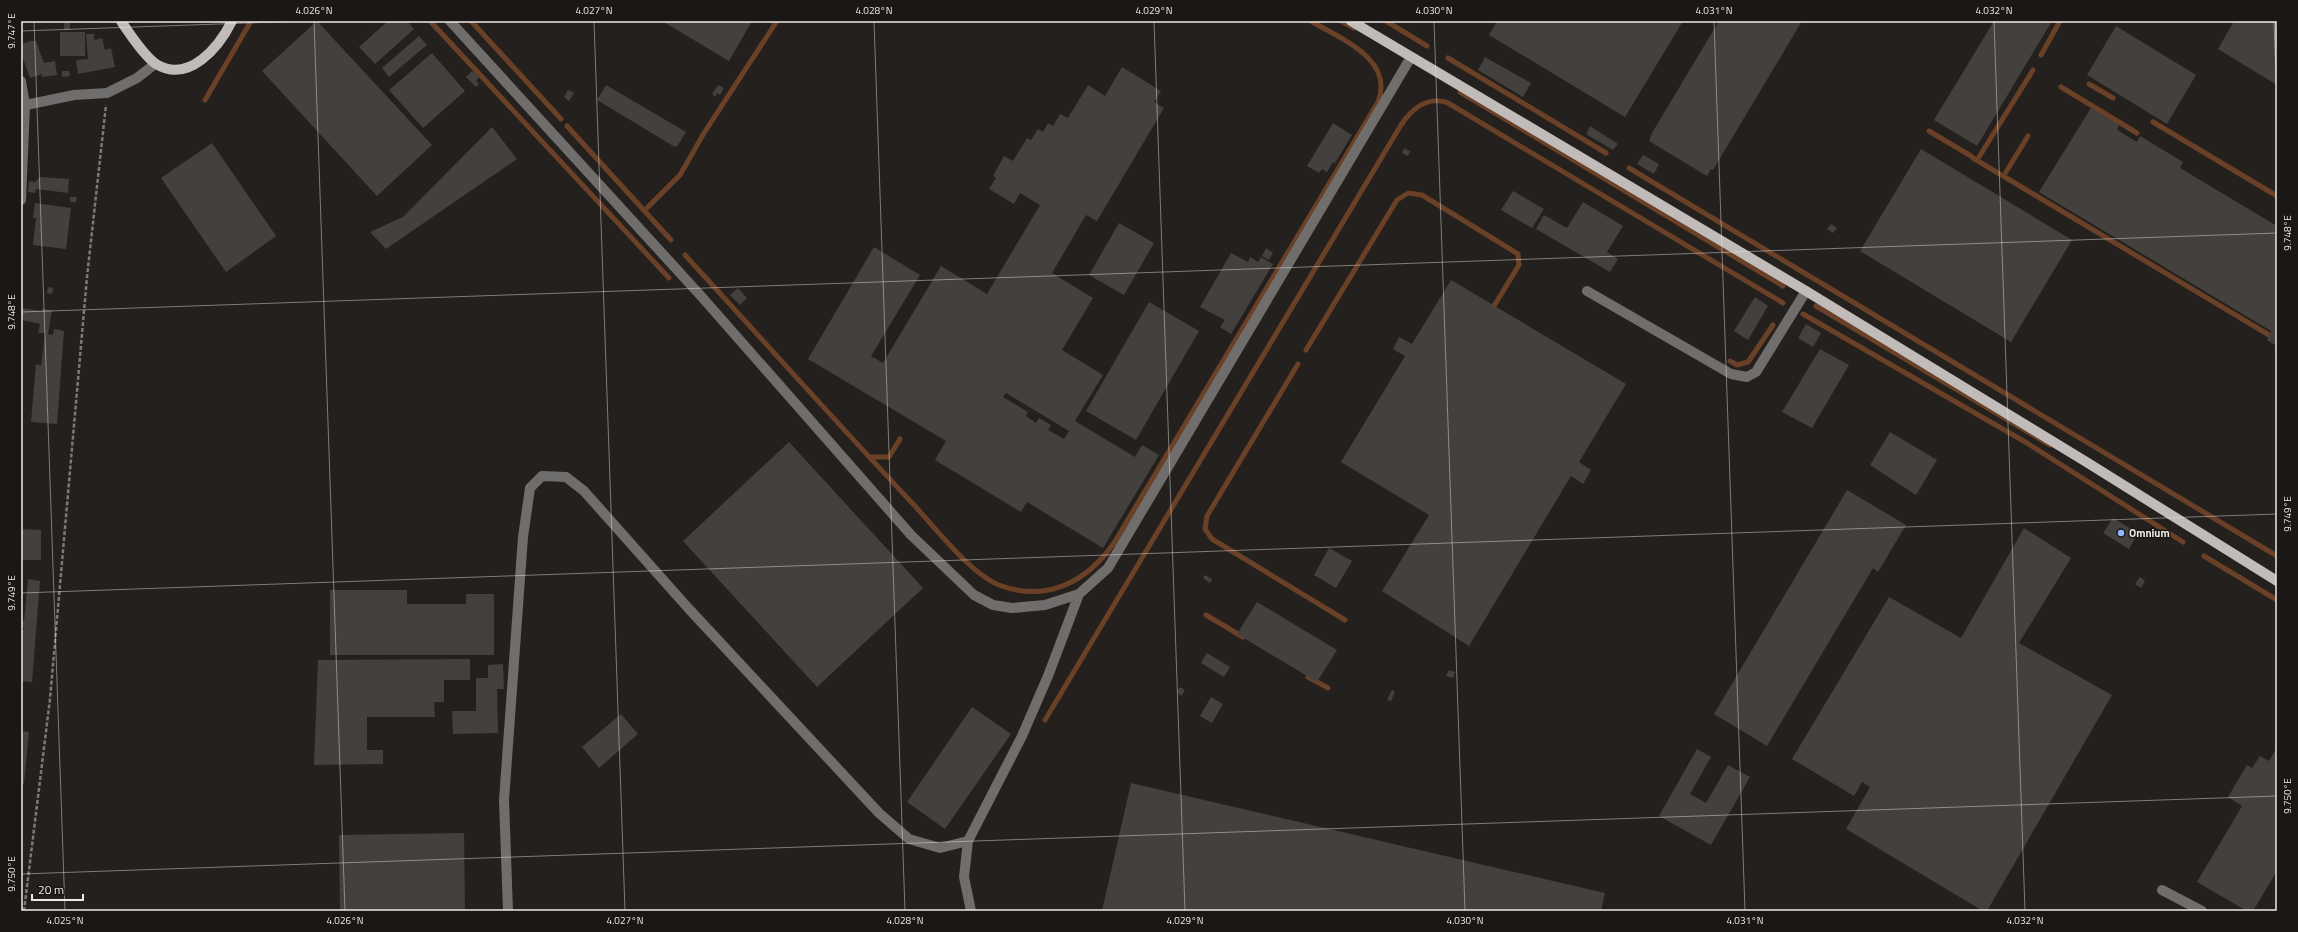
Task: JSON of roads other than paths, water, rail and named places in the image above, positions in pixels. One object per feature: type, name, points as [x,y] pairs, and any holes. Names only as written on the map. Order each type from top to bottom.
[{"type":"main road","points":[[121,21],[155,64],[173,70],[188,68],[200,61],[226,33],[232,21]]},
{"type":"main road","points":[[1351,21],[1806,291],[2088,463],[2277,581]]},
{"type":"street","points":[[450,21],[701,296],[911,535],[974,595],[993,605],[1012,608],[1045,605],[1079,594],[1108,568],[1411,57]]},
{"type":"street","points":[[23,105],[74,95],[107,92],[137,78],[155,64]]},
{"type":"street","points":[[21,81],[23,105],[21,200]]},
{"type":"street","points":[[1587,291],[1731,374],[1747,377],[1756,372],[1806,291]]},
{"type":"street","points":[[508,911],[504,800],[523,537],[530,488],[542,476],[566,477],[584,491],[689,609],[885,818],[909,839],[940,848],[968,841]]},
{"type":"street","points":[[971,911],[964,877],[968,841],[1022,736],[1048,676],[1079,594]]},
{"type":"street","points":[[2162,890],[2202,911]]},
{"type":"waterway","points":[[205,100],[251,21]]},
{"type":"waterway","points":[[430,21],[669,278]]},
{"type":"waterway","points":[[471,21],[561,119]]},
{"type":"waterway","points":[[645,210],[680,175],[704,133],[777,21]]},
{"type":"waterway","points":[[685,255],[965,561],[988,579],[999,585],[1016,590],[1033,592],[1049,590],[1064,585],[1091,569],[1114,543],[1378,102],[1381,87],[1379,74],[1372,62],[1349,43],[1311,21]]},
{"type":"waterway","points":[[1341,21],[1354,28]]},
{"type":"waterway","points":[[1386,21],[1427,46]]},
{"type":"waterway","points":[[2041,55],[2060,21]]},
{"type":"waterway","points":[[1448,58],[1606,153]]},
{"type":"waterway","points":[[1979,157],[2033,70]]},
{"type":"waterway","points":[[2089,84],[2113,98]]},
{"type":"waterway","points":[[2061,87],[2137,133]]},
{"type":"waterway","points":[[1460,92],[1783,286]]},
{"type":"waterway","points":[[1045,720],[1401,125],[1409,114],[1425,103],[1432,101],[1445,102]]},
{"type":"waterway","points":[[1448,103],[1783,303]]},
{"type":"waterway","points":[[2153,122],[2277,196]]},
{"type":"waterway","points":[[567,126],[671,240]]},
{"type":"waterway","points":[[1929,131],[1971,156]]},
{"type":"waterway","points":[[2006,172],[2028,136]]},
{"type":"waterway","points":[[1973,158],[2269,335]]},
{"type":"waterway","points":[[1629,168],[2277,556]]},
{"type":"waterway","points":[[1306,350],[1397,200],[1408,193],[1422,195],[1518,254],[1519,265],[1494,306]]},
{"type":"waterway","points":[[1816,306],[2050,445]]},
{"type":"waterway","points":[[1803,314],[2027,443],[2183,542]]},
{"type":"waterway","points":[[1730,361],[1737,365],[1748,362],[1773,325]]},
{"type":"waterway","points":[[1298,364],[1207,516],[1205,529],[1212,539],[1345,620]]},
{"type":"waterway","points":[[870,457],[889,457],[900,439]]},
{"type":"waterway","points":[[2204,556],[2277,600]]},
{"type":"waterway","points":[[1206,615],[1243,637]]},
{"type":"waterway","points":[[1308,677],[1328,688]]},
{"type":"place","name":"Omnium","points":[[2121,533]]}]
